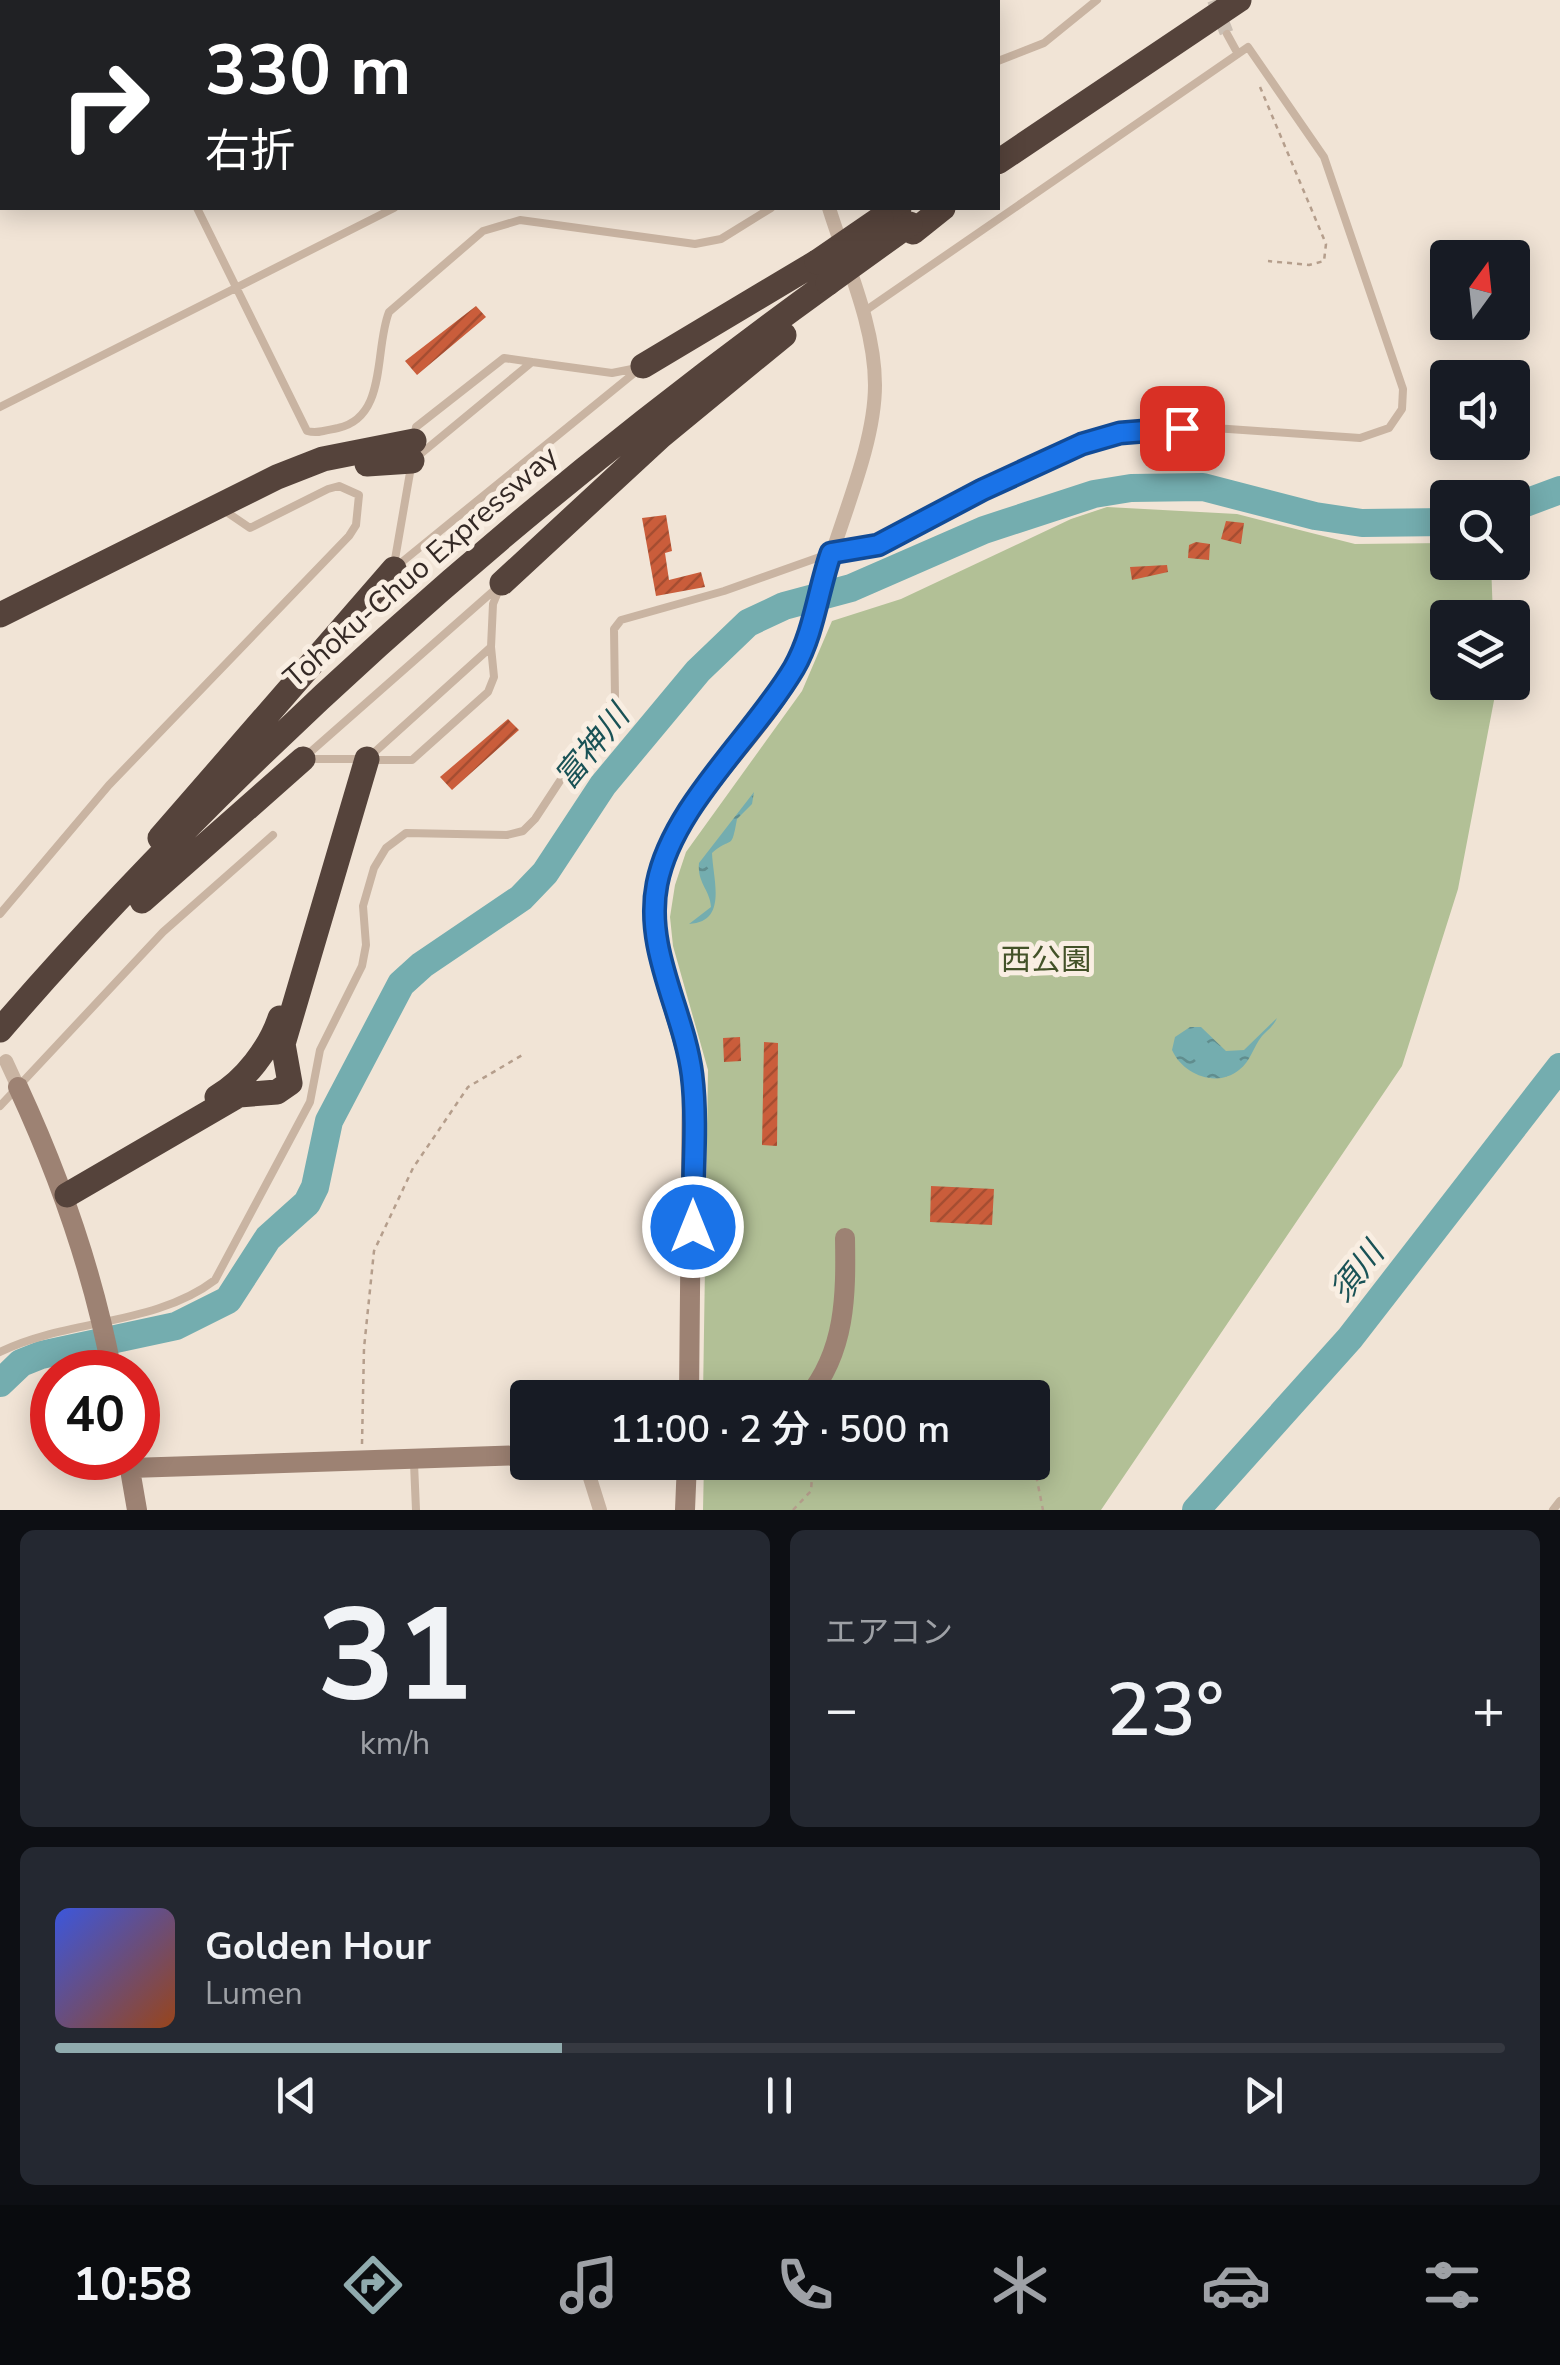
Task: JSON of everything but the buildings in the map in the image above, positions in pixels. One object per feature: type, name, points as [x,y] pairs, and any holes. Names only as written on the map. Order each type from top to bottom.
[{"type":"highway","points":[[1000,156],[1240,0]]},
{"type":"highway","name":"Tohoku-Chuo Expressway","points":[[8,1021],[233,782],[352,665],[462,567],[669,398],[901,220],[928,210]]},
{"type":"highway","points":[[901,220],[936,210]]},
{"type":"highway","points":[[643,366],[827,280]]},
{"type":"highway","points":[[502,583],[827,280]]},
{"type":"highway","points":[[0,625],[331,466],[413,451]]},
{"type":"highway","points":[[0,615],[278,477],[323,459],[413,451]]},
{"type":"highway","points":[[8,1021],[183,810],[394,569]]},
{"type":"highway","points":[[3,1056],[129,912],[302,758]]},
{"type":"highway","points":[[67,1195],[111,1160],[235,1087],[273,1039],[360,759]]},
{"type":"highway","points":[[67,1195],[240,1096],[278,1092],[290,1083],[283,1044],[360,759]]},
{"type":"street","points":[[689,1380],[692,1080],[686,1037],[652,918],[657,881],[668,850],[689,814],[797,664],[872,414],[873,364],[862,314],[829,210]]},
{"type":"street","points":[[3,1056],[67,1195],[108,1350]]},
{"type":"street","points":[[818,1380],[837,1348],[843,1318],[845,1238]]},
{"type":"street","points":[[160,1463],[510,1456]]},
{"type":"street","points":[[132,1480],[137,1510]]},
{"type":"street","points":[[591,1480],[600,1510]]},
{"type":"street","points":[[686,1510],[687,1480]]},
{"type":"lane","points":[[1000,59],[1044,44],[1096,0]]},
{"type":"lane","points":[[1227,34],[1238,54]]},
{"type":"lane","points":[[0,1352],[33,1336],[103,1321],[198,1293],[214,1280],[310,1102],[320,1050],[362,966],[366,944],[364,906],[374,868],[386,848],[406,833],[508,835],[523,830],[535,819],[616,697],[614,629],[621,620],[724,591],[831,553],[878,545],[982,490],[1082,444],[1120,433],[1214,428],[1360,438],[1389,428],[1402,409],[1403,389],[1324,156],[1248,47],[862,314]]},
{"type":"lane","points":[[197,210],[307,431],[314,433],[352,425],[374,397],[382,328],[389,312],[483,230],[520,220],[695,244],[721,239],[767,210]]},
{"type":"lane","points":[[0,407],[390,210]]},
{"type":"lane","points":[[394,569],[416,427],[504,358],[612,372],[643,366]]},
{"type":"lane","points":[[413,451],[532,362]]},
{"type":"lane","points":[[394,569],[643,366]]},
{"type":"lane","points":[[0,914],[188,700],[349,536],[356,525],[360,495],[339,486],[328,489],[250,528],[228,513]]},
{"type":"lane","points":[[302,758],[412,760],[488,692],[494,678],[493,604],[502,583]]},
{"type":"lane","points":[[302,758],[502,583]]},
{"type":"lane","points":[[360,759],[491,646]]},
{"type":"lane","points":[[0,1106],[162,932],[273,836]]},
{"type":"lane","points":[[414,1458],[416,1510]]},
{"type":"lane","points":[[1553,1510],[1560,1501]]},
{"type":"path","points":[[1248,47],[1272,120],[1326,244],[1324,261],[1309,265],[1268,261]]},
{"type":"path","points":[[363,1460],[364,1348],[374,1251],[413,1168],[468,1087],[524,1054]]},
{"type":"path","points":[[793,1510],[811,1491],[812,1480]]},
{"type":"path","points":[[1037,1480],[1043,1510]]},
{"type":"green space","name":"西公園","points":[[1107,507],[1237,514],[1355,544],[1430,543],[1430,580],[1492,580],[1492,600],[1430,600],[1430,700],[1494,700],[1458,889],[1402,1066],[1101,1510],[703,1510],[704,1480],[1050,1480],[1050,1380],[703,1380],[708,1070],[673,946],[670,917],[686,852],[802,691],[832,621],[901,599],[1071,519]]},
{"type":"water","points":[[754,792],[752,804],[737,819],[732,840],[712,853],[714,908],[709,916],[689,924],[711,907],[699,863]]},
{"type":"water","points":[[1277,1018],[1239,1070],[1221,1078],[1192,1072],[1172,1050],[1175,1037],[1190,1027],[1201,1027],[1226,1051],[1244,1050]]},
{"type":"waterway","name":"富神川","points":[[0,1383],[21,1363],[41,1355],[176,1326],[228,1300],[268,1238],[307,1203],[315,1187],[329,1121],[401,984],[422,965],[521,898],[545,873],[603,785],[698,671],[748,623],[784,606],[851,588],[984,530],[1094,494],[1131,488],[1203,487],[1315,516],[1362,523],[1430,522]]},
{"type":"waterway","name":"富神川","points":[[1530,501],[1560,490]]},
{"type":"waterway","name":"須川","points":[[1196,1510],[1350,1338],[1560,1067]]},
{"type":"tunnel","points":[[1214,0],[1227,34]]},
{"type":"route","points":[[693,1227],[692,1080],[686,1037],[660,958],[652,918],[657,881],[668,850],[689,814],[797,664],[831,553],[878,545],[982,490],[1082,444],[1150,428],[1182,428]]}]
